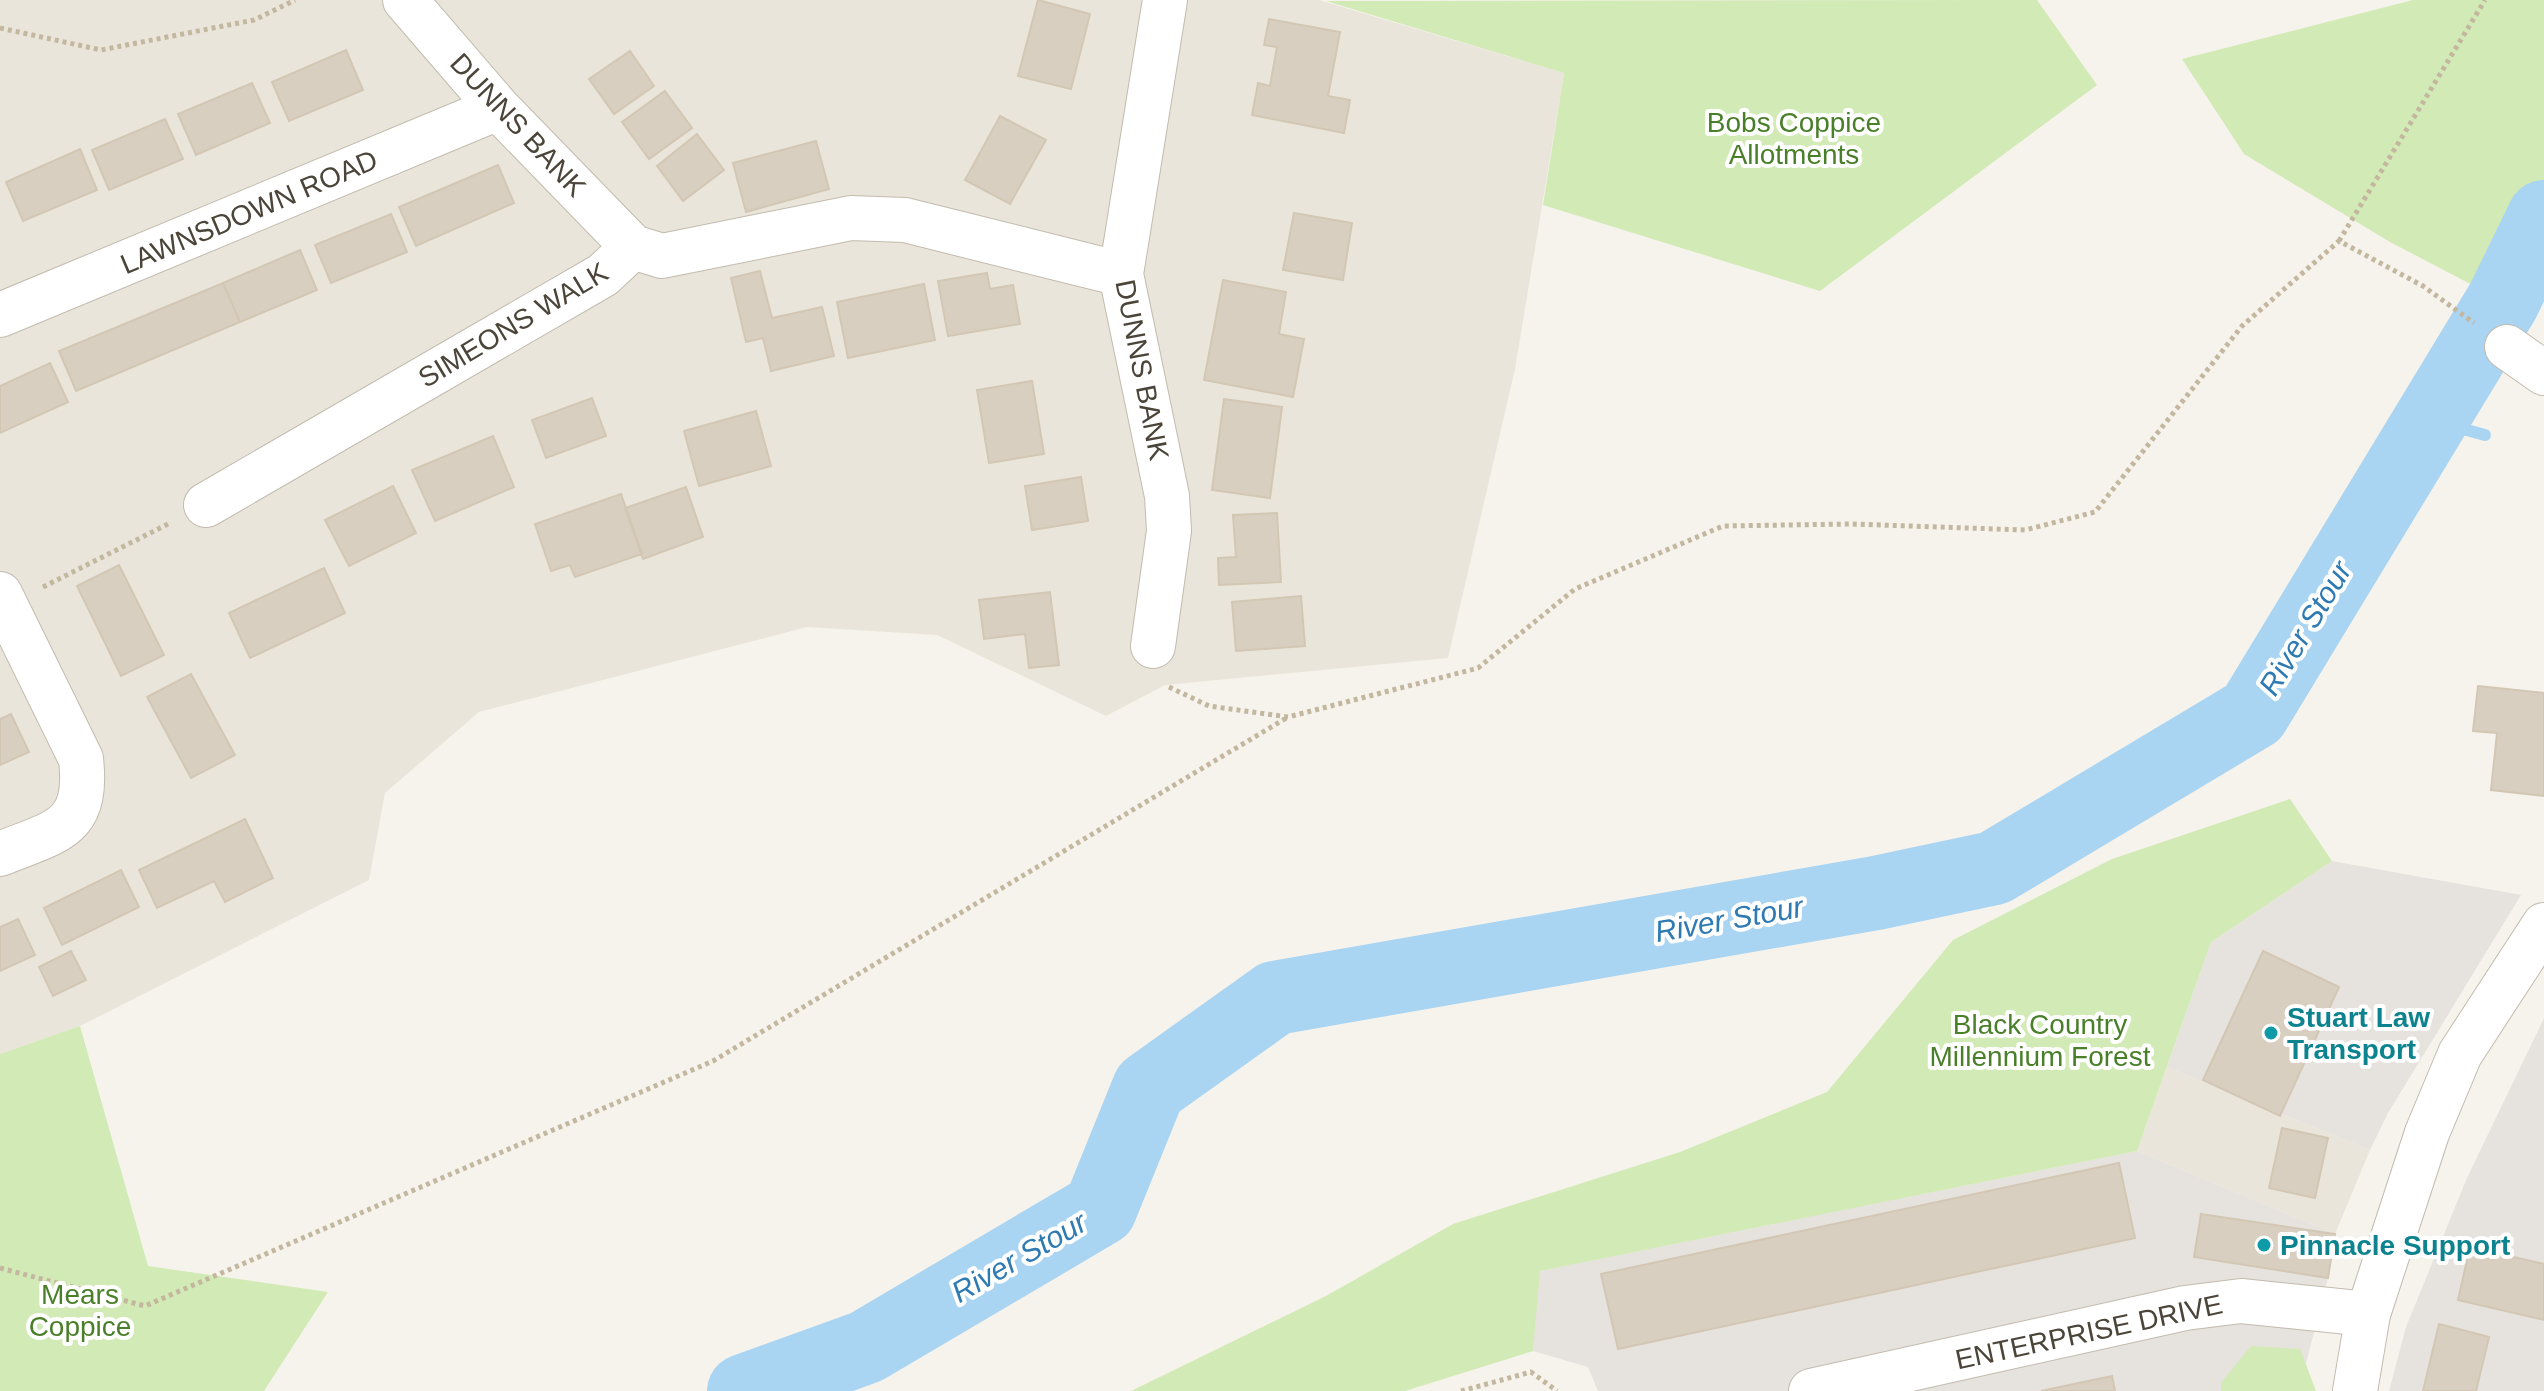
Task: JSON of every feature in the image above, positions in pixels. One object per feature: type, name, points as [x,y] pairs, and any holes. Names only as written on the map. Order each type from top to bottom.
[{"type":"street","name":"DUNNS BANK","points":[[405,0],[498,108],[633,247]]},
{"type":"street","name":"DUNNS BANK","points":[[1153,646],[1169,531],[1167,496],[1121,274],[1165,0]]},
{"type":"street","name":"LAWNSDOWN ROAD","points":[[0,315],[498,108]]},
{"type":"street","name":"SIMEONS WALK","points":[[206,505],[603,275],[633,247],[662,256],[851,218],[905,220],[1121,274]]},
{"type":"street","points":[[2507,347],[2544,373]]},
{"type":"street","points":[[0,854],[60,829],[80,809],[85,789],[81,759],[3,600]]},
{"type":"street","points":[[2355,1391],[2368,1314],[2427,1133],[2460,1054],[2544,925]]},
{"type":"street","name":"ENTERPRISE DRIVE","points":[[1811,1391],[2199,1306],[2241,1301],[2368,1314]]},
{"type":"path","points":[[0,28],[101,50],[254,20],[295,0]]},
{"type":"path","points":[[0,1268],[145,1306],[713,1061],[1288,717],[1478,668],[1575,589],[1723,526],[1852,524],[2025,530],[2095,512],[2242,326],[2339,241],[2485,0]]},
{"type":"path","points":[[2339,241],[2423,286],[2507,347]]},
{"type":"path","points":[[3,600],[206,505]]},
{"type":"path","points":[[1153,646],[1165,685],[1209,706],[1288,717]]},
{"type":"path","points":[[1461,1391],[1531,1372],[1557,1391]]},
{"type":"shaded area","points":[[0,0],[1143,0],[1133,102],[1170,107],[1188,0],[1319,0],[1564,73],[1515,369],[1448,658],[1165,685],[1106,716],[937,635],[807,627],[479,712],[385,793],[369,880],[80,1026],[0,1054]]},
{"type":"shaded area","points":[[2332,861],[2521,895],[2388,1113],[2370,1150],[2167,1067],[2211,942]]},
{"type":"shaded area","points":[[2544,1018],[2544,1391],[2389,1391],[2406,1327],[2467,1178]]},
{"type":"shaded area","points":[[2167,1067],[2370,1150],[2335,1234],[2137,1151]]},
{"type":"shaded area","points":[[2137,1151],[2335,1234],[2328,1278],[2299,1391],[1598,1391],[1588,1367],[1533,1351],[1539,1271]]},
{"type":"green space","name":"Bobs Coppice Allotments","points":[[2037,0],[2097,85],[1820,291],[1543,205],[1564,73],[1326,1]]},
{"type":"green space","points":[[2413,0],[2544,0],[2544,218],[2503,301],[2390,242],[2244,154],[2182,59]]},
{"type":"green space","name":"Black Country Millennium Forest","points":[[2290,799],[2332,861],[2211,942],[2137,1151],[1540,1271],[1533,1351],[1405,1391],[1131,1391],[1326,1296],[1453,1224],[1680,1152],[1827,1092],[1953,940],[2112,859]]},
{"type":"green space","name":"Mears Coppice","points":[[80,1026],[148,1266],[328,1292],[264,1391],[0,1391],[0,1054]]},
{"type":"green space","points":[[2251,1346],[2300,1349],[2316,1391],[2221,1391],[2221,1383]]},
{"type":"building","points":[[1038,0],[1090,14],[1071,89],[1018,76]]},
{"type":"building","points":[[1269,19],[1340,32],[1328,96],[1350,100],[1344,133],[1252,115],[1258,83],[1270,86],[1277,47],[1264,45]]},
{"type":"building","points":[[346,50],[363,90],[289,121],[272,82]]},
{"type":"building","points":[[630,51],[654,86],[614,114],[589,79]]},
{"type":"building","points":[[252,83],[270,123],[196,155],[178,114]]},
{"type":"building","points":[[665,91],[692,128],[649,159],[622,122]]},
{"type":"building","points":[[1000,116],[1046,140],[1010,204],[965,180]]},
{"type":"building","points":[[165,119],[183,159],[109,190],[92,150]]},
{"type":"building","points":[[697,134],[724,170],[683,201],[657,166]]},
{"type":"building","points":[[816,141],[829,189],[746,212],[733,163]]},
{"type":"building","points":[[80,149],[97,190],[23,221],[6,182]]},
{"type":"building","points":[[498,165],[514,203],[416,246],[399,207]]},
{"type":"building","points":[[1294,213],[1352,223],[1343,280],[1283,270]]},
{"type":"building","points":[[391,214],[407,252],[331,283],[315,245]]},
{"type":"building","points":[[300,250],[317,290],[240,322],[223,283]]},
{"type":"building","points":[[760,271],[772,318],[822,307],[834,356],[771,371],[763,338],[746,342],[731,278]]},
{"type":"building","points":[[987,273],[990,289],[1013,285],[1020,324],[948,336],[938,281]]},
{"type":"building","points":[[1223,280],[1286,292],[1279,334],[1304,339],[1293,397],[1204,380]]},
{"type":"building","points":[[223,283],[240,322],[76,391],[59,351]]},
{"type":"building","points":[[924,284],[935,340],[848,358],[837,302]]},
{"type":"building","points":[[50,363],[68,402],[0,433],[0,386]]},
{"type":"building","points":[[1032,381],[1044,454],[989,463],[977,390]]},
{"type":"building","points":[[592,398],[606,436],[546,458],[532,420]]},
{"type":"building","points":[[1224,399],[1282,407],[1270,498],[1212,490]]},
{"type":"building","points":[[756,411],[771,466],[699,486],[684,431]]},
{"type":"building","points":[[493,436],[514,487],[435,521],[412,470]]},
{"type":"building","points":[[1081,477],[1088,521],[1032,530],[1025,486]]},
{"type":"building","points":[[393,486],[416,533],[349,566],[325,520]]},
{"type":"building","points":[[686,487],[703,537],[643,559],[625,508]]},
{"type":"building","points":[[621,494],[642,554],[575,577],[570,565],[551,571],[535,524]]},
{"type":"building","points":[[1277,513],[1281,582],[1219,585],[1218,558],[1236,557],[1233,515]]},
{"type":"building","points":[[119,565],[164,655],[121,676],[77,586]]},
{"type":"building","points":[[324,568],[345,613],[250,658],[229,613]]},
{"type":"building","points":[[1050,592],[1059,665],[1029,668],[1025,634],[984,639],[979,600]]},
{"type":"building","points":[[1301,596],[1305,646],[1236,651],[1232,602]]},
{"type":"building","points":[[191,674],[235,755],[191,778],[147,697]]},
{"type":"building","points":[[2478,686],[2544,693],[2544,796],[2491,790],[2497,733],[2473,731]]},
{"type":"building","points":[[11,714],[29,752],[0,765],[0,719]]},
{"type":"building","points":[[245,819],[273,878],[225,902],[214,881],[157,908],[139,870]]},
{"type":"building","points":[[121,870],[139,907],[62,945],[44,908]]},
{"type":"building","points":[[18,919],[35,955],[0,971],[0,927]]},
{"type":"building","points":[[71,951],[86,980],[53,996],[39,967]]},
{"type":"building","name":"Stuart Law Transport","points":[[2263,951],[2339,987],[2280,1116],[2203,1080]]},
{"type":"building","points":[[2282,1128],[2328,1138],[2315,1198],[2269,1188]]},
{"type":"building","points":[[2119,1163],[2135,1238],[1618,1349],[1601,1274]]},
{"type":"building","name":"Pinnacle Support","points":[[2201,1214],[2335,1234],[2328,1278],[2194,1257]]},
{"type":"building","points":[[2470,1247],[2544,1264],[2544,1320],[2458,1300]]},
{"type":"building","points":[[2439,1324],[2489,1337],[2476,1391],[2423,1391]]},
{"type":"building","points":[[2112,1376],[2115,1391],[2041,1391]]},
{"type":"waterway","name":"River Stour","points":[[744,1391],[866,1347],[1100,1209],[1149,1088],[1275,998],[1876,893],[1994,868],[2253,713],[2503,301],[2544,217]]},
{"type":"waterway","points":[[2430,420],[2485,435]]},
{"type":"place","name":"Stuart Law Transport","points":[[2271,1033]]},
{"type":"place","name":"Pinnacle Support","points":[[2264,1245]]}]
